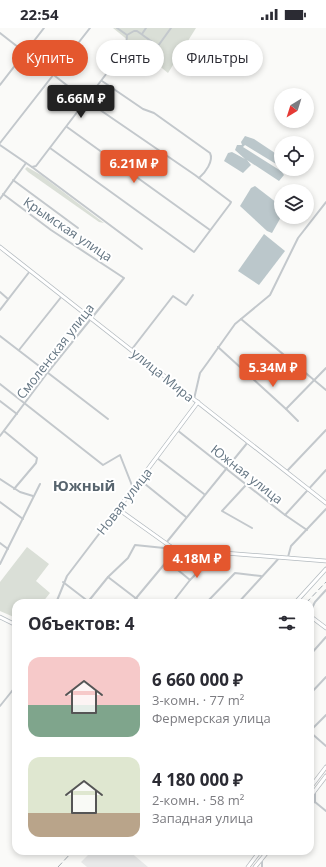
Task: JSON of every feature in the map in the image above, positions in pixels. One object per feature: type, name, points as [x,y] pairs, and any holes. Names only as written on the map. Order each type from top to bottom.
[{"type":"street","points":[[35,40],[44,28]]},
{"type":"street","points":[[81,40],[90,28]]},
{"type":"street","points":[[117,28],[127,36]]},
{"type":"street","points":[[142,34],[146,28]]},
{"type":"street","points":[[32,167],[36,166],[67,127],[126,48],[127,36],[134,30],[158,46],[171,28]]},
{"type":"street","points":[[0,33],[12,43]]},
{"type":"street","points":[[0,85],[12,70]]},
{"type":"street","points":[[52,76],[0,144],[142,249]]},
{"type":"street","points":[[50,148],[194,252],[230,202],[199,178],[87,101],[54,76]]},
{"type":"street","points":[[102,81],[144,109],[154,113],[210,153],[212,157],[210,164],[199,178]]},
{"type":"street","points":[[67,127],[210,230]]},
{"type":"street","points":[[0,198],[27,164]]},
{"type":"street","points":[[13,180],[78,228]]},
{"type":"street","name":"Крымская улица","points":[[3,194],[51,230],[124,278]]},
{"type":"street","points":[[194,398],[200,373],[240,319],[270,294],[298,238],[326,202]]},
{"type":"street","name":"улица Мира","points":[[0,247],[132,349],[326,503]]},
{"type":"street","points":[[0,310],[30,271]]},
{"type":"street","name":"Смоленская улица","points":[[0,436],[48,372],[124,278]]},
{"type":"street","points":[[0,292],[8,299]]},
{"type":"street","points":[[132,349],[173,296],[186,305],[193,295]]},
{"type":"street","points":[[19,350],[62,296]]},
{"type":"street","points":[[240,319],[326,390]]},
{"type":"street","points":[[0,336],[108,419]]},
{"type":"street","points":[[218,347],[298,421]]},
{"type":"street","points":[[286,409],[326,368]]},
{"type":"street","points":[[0,384],[103,465],[120,455],[133,490]]},
{"type":"street","points":[[0,401],[17,414]]},
{"type":"street","name":"Новая улица","points":[[57,599],[63,582],[158,458],[198,402]]},
{"type":"street","name":"Южная улица","points":[[178,430],[225,469],[307,530]]},
{"type":"street","points":[[287,471],[326,430]]},
{"type":"street","points":[[4,431],[37,458],[36,463],[14,489]]},
{"type":"street","points":[[166,543],[204,494],[248,442]]},
{"type":"street","points":[[158,458],[204,494]]},
{"type":"street","points":[[285,515],[326,470]]},
{"type":"street","points":[[0,479],[14,489],[33,496]]},
{"type":"street","points":[[140,480],[186,517]]},
{"type":"street","points":[[0,564],[40,484]]},
{"type":"street","points":[[246,485],[222,511],[252,528]]},
{"type":"street","points":[[0,502],[23,519]]},
{"type":"street","points":[[118,509],[174,549]]},
{"type":"street","points":[[288,557],[291,546],[326,509]]},
{"type":"street","points":[[0,543],[8,549]]},
{"type":"street","points":[[90,599],[108,577],[128,558],[135,545],[326,560]]},
{"type":"street","points":[[108,577],[136,598],[167,561],[174,549]]},
{"type":"street","points":[[242,599],[281,556]]},
{"type":"street","points":[[167,561],[190,580]]},
{"type":"street","points":[[298,599],[326,569]]},
{"type":"street","points":[[175,599],[197,573]]},
{"type":"street","points":[[210,599],[235,573],[262,576]]},
{"type":"street","points":[[63,582],[84,599]]},
{"type":"street","points":[[314,604],[326,590]]},
{"type":"street","points":[[0,617],[12,623]]},
{"type":"street","points":[[314,619],[326,628]]},
{"type":"street","points":[[314,650],[326,637]]},
{"type":"street","points":[[314,690],[326,678]]},
{"type":"street","points":[[0,706],[12,691]]},
{"type":"street","points":[[314,728],[326,715]]},
{"type":"street","points":[[314,736],[326,746]]},
{"type":"street","points":[[314,783],[326,767]]},
{"type":"street","points":[[326,776],[315,790],[315,802],[326,811]]},
{"type":"street","points":[[248,867],[257,855]]},
{"type":"street","points":[[255,867],[263,857]]},
{"type":"street","points":[[262,867],[263,857]]},
{"type":"shaded area","points":[[113,28],[196,28],[189,40],[172,40],[172,67],[168,73],[164,70],[164,40],[128,40]]},
{"type":"shaded area","points":[[245,136],[254,139],[274,152],[274,163],[245,145],[243,147],[274,167],[274,176],[283,176],[279,181],[247,160],[251,165],[243,173],[224,161],[228,153],[232,152],[245,159],[235,150],[237,145],[242,145],[241,142]]},
{"type":"shaded area","points":[[27,167],[41,175],[104,223],[99,222],[28,172],[25,169]]},
{"type":"shaded area","points":[[255,186],[274,201],[274,224],[277,224],[272,233],[267,231],[240,206],[251,188]]},
{"type":"shaded area","points":[[264,234],[285,251],[259,285],[238,271]]},
{"type":"shaded area","points":[[27,547],[49,564],[36,581],[50,593],[45,599],[12,599],[12,616],[0,611],[0,582]]},
{"type":"shaded area","points":[[88,855],[134,855],[148,867],[87,867],[81,862]]},
{"type":"railway","points":[[310,599],[326,582]]},
{"type":"railway","points":[[58,867],[69,855]]},
{"type":"district","name":"Южный","points":[[84,486]]}]
